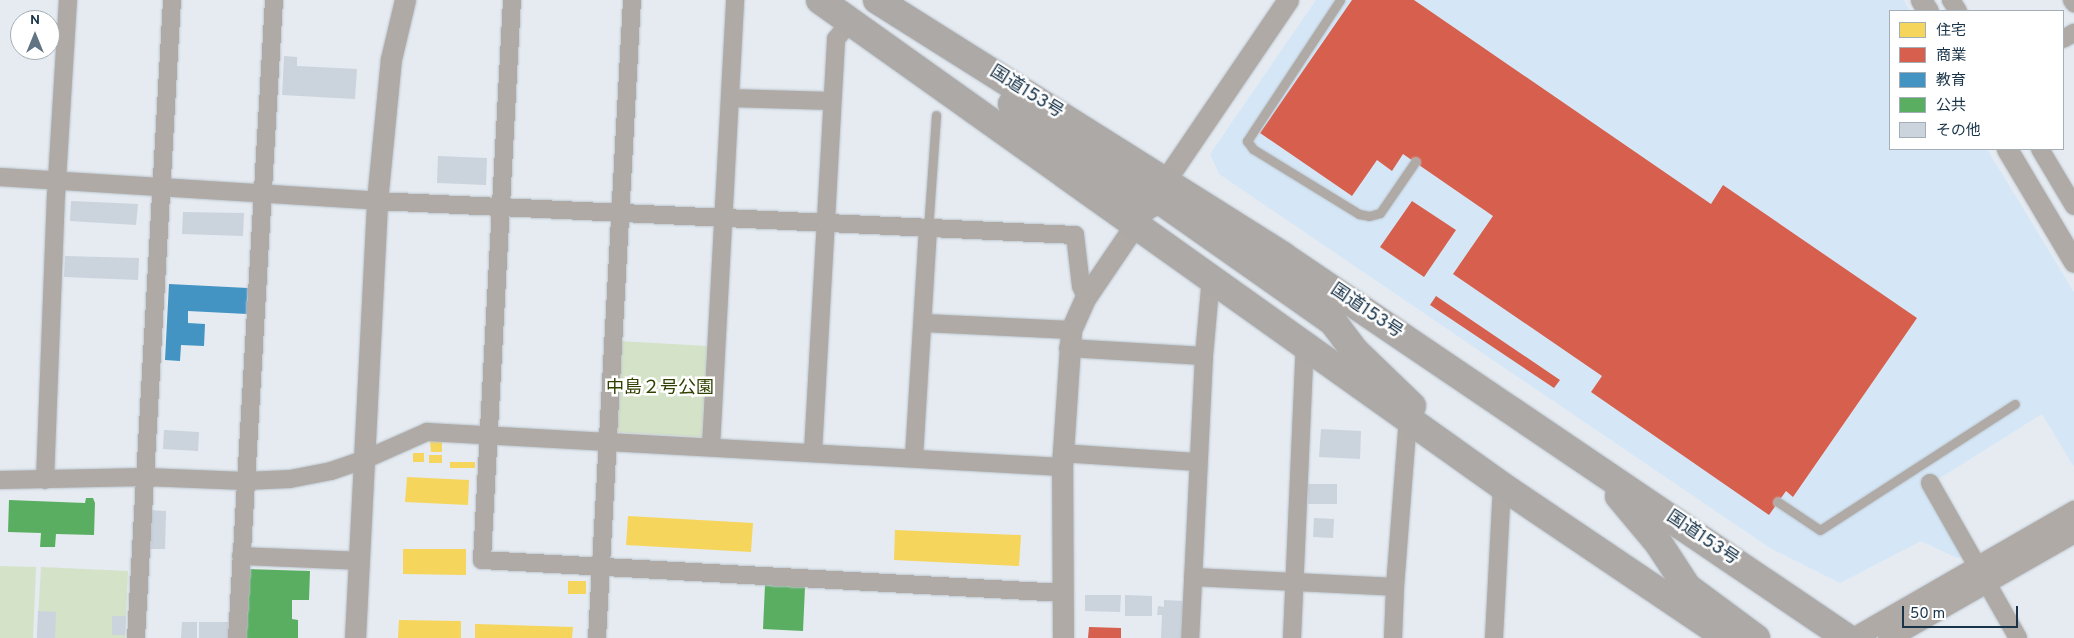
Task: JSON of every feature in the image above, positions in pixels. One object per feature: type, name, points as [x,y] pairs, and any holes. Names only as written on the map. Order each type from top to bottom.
[{"type":"highway","name":"国道153号","points":[[820,0],[851,21],[1151,201],[1283,256],[1847,638]]},
{"type":"highway","points":[[877,0],[953,48],[1004,99],[1151,201],[1333,322],[1355,351],[1407,399],[1435,438]]},
{"type":"highway","name":"国道153号","points":[[1151,201],[1211,278],[1502,486],[1727,638]]},
{"type":"highway","points":[[1529,422],[1629,505],[1687,587],[1756,638]]},
{"type":"street","points":[[45,480],[68,0]]},
{"type":"street","points":[[136,638],[172,0]]},
{"type":"street","points":[[237,638],[274,0]]},
{"type":"street","points":[[355,638],[366,459],[377,201],[391,59],[405,0]]},
{"type":"street","points":[[512,0],[499,206],[482,560],[1063,593]]},
{"type":"street","points":[[597,638],[632,0]]},
{"type":"street","points":[[711,446],[735,0]]},
{"type":"street","points":[[1063,638],[1062,460],[1069,339],[1086,297],[1288,0]]},
{"type":"street","points":[[813,452],[831,101],[836,39],[851,21]]},
{"type":"street","points":[[730,98],[831,101]]},
{"type":"street","points":[[2009,150],[2074,262]]},
{"type":"street","points":[[2041,150],[2074,206]]},
{"type":"street","points":[[0,177],[58,182],[262,192],[377,201],[826,222],[928,230],[1075,235],[1081,286],[1086,297]]},
{"type":"street","points":[[914,457],[924,323],[928,230]]},
{"type":"street","points":[[1190,638],[1204,356],[1211,278]]},
{"type":"street","points":[[924,323],[1204,356]]},
{"type":"street","points":[[1292,638],[1305,345]]},
{"type":"street","points":[[1393,638],[1408,419]]},
{"type":"street","points":[[0,480],[145,477],[245,481],[290,479],[331,471],[366,459],[427,432],[914,457],[1198,462]]},
{"type":"street","points":[[1930,483],[2018,638]]},
{"type":"street","points":[[1494,638],[1502,486]]},
{"type":"street","points":[[1888,638],[2074,511]]},
{"type":"street","points":[[1853,638],[1981,573],[2074,532]]},
{"type":"street","points":[[242,556],[360,561]]},
{"type":"street","points":[[1192,577],[1395,587]]},
{"type":"lane","points":[[1340,0],[1248,141],[1252,149],[1359,214],[1368,216],[1380,213],[1415,162]]},
{"type":"lane","points":[[928,230],[936,115]]},
{"type":"lane","points":[[1778,502],[1820,530],[2015,404]]},
{"type":"shaded area","points":[[1316,0],[1904,0],[1909,10],[1889,10],[1889,150],[1988,150],[2074,292],[2074,467],[2042,414],[1937,480],[1977,549],[1957,558],[1921,541],[1840,583],[1770,548],[1219,174],[1210,154]]},
{"type":"green space","name":"中島２号公園","points":[[619,341],[707,346],[702,437],[614,432]]},
{"type":"green space","points":[[0,566],[36,567],[33,638],[0,638]]},
{"type":"green space","points":[[41,567],[128,571],[125,638],[37,638]]},
{"type":"building: 住宅","points":[[430,441],[442,441],[442,452],[431,452]]},
{"type":"building: 住宅","points":[[413,453],[424,453],[424,462],[413,462]]},
{"type":"building: 住宅","points":[[429,455],[442,455],[442,463],[429,463]]},
{"type":"building: 住宅","points":[[450,462],[475,462],[475,468],[450,468]]},
{"type":"building: 住宅","points":[[407,477],[469,480],[468,505],[405,502]]},
{"type":"building: 住宅","points":[[628,516],[753,523],[751,552],[626,545]]},
{"type":"building: 住宅","points":[[895,530],[1021,535],[1019,566],[894,560]]},
{"type":"building: 住宅","points":[[403,549],[466,549],[466,575],[403,574]]},
{"type":"building: 住宅","points":[[568,581],[586,581],[586,594],[568,594]]},
{"type":"building: 住宅","points":[[399,620],[461,621],[461,638],[398,638]]},
{"type":"building: 住宅","points":[[475,624],[573,627],[572,638],[475,638]]},
{"type":"building: 商業","points":[[1352,0],[1414,0],[1711,204],[1723,185],[1917,318],[1793,497],[1786,491],[1769,515],[1591,392],[1602,376],[1453,274],[1493,216],[1403,154],[1392,171],[1377,160],[1352,196],[1260,133]]},
{"type":"building: 商業","points":[[1412,201],[1456,230],[1424,277],[1380,247]]},
{"type":"building: 商業","points":[[1436,296],[1560,380],[1554,388],[1430,305]]},
{"type":"building: 商業","points":[[1089,627],[1121,628],[1121,638],[1088,638]]},
{"type":"building: 教育","points":[[169,284],[248,288],[247,314],[188,311],[188,323],[205,324],[204,346],[181,345],[180,361],[165,360]]},
{"type":"building: 公共","points":[[86,498],[93,498],[95,503],[94,535],[56,534],[55,547],[40,547],[41,533],[8,532],[9,500],[85,503]]},
{"type":"building: 公共","points":[[246,569],[310,571],[309,600],[292,600],[292,619],[298,620],[298,638],[244,638]]},
{"type":"building: 公共","points":[[765,585],[805,587],[803,631],[763,629]]},
{"type":"building: その他","points":[[284,56],[297,57],[297,66],[357,69],[355,99],[282,95]]},
{"type":"building: その他","points":[[438,156],[487,158],[486,185],[437,183]]},
{"type":"building: その他","points":[[71,201],[138,204],[136,225],[70,221]]},
{"type":"building: その他","points":[[183,212],[244,213],[243,236],[182,234]]},
{"type":"building: その他","points":[[65,256],[139,258],[138,280],[64,277]]},
{"type":"building: その他","points":[[1321,429],[1361,431],[1360,459],[1319,457]]},
{"type":"building: その他","points":[[164,430],[199,432],[198,451],[163,449]]},
{"type":"building: その他","points":[[1308,484],[1337,484],[1337,504],[1308,504]]},
{"type":"building: その他","points":[[149,510],[166,511],[165,549],[148,549]]},
{"type":"building: その他","points":[[1314,518],[1334,519],[1333,538],[1313,537]]},
{"type":"building: その他","points":[[1085,595],[1121,595],[1120,612],[1085,611]]},
{"type":"building: その他","points":[[1125,595],[1152,596],[1152,616],[1125,616]]},
{"type":"building: その他","points":[[1164,600],[1184,601],[1182,638],[1161,638],[1162,615],[1157,615],[1158,606],[1164,607]]},
{"type":"building: その他","points":[[38,611],[56,612],[55,638],[37,638]]},
{"type":"building: その他","points":[[112,616],[126,616],[125,635],[112,635]]},
{"type":"building: その他","points":[[182,622],[197,622],[197,638],[181,638]]},
{"type":"building: その他","points":[[199,622],[231,622],[231,638],[199,638]]}]
